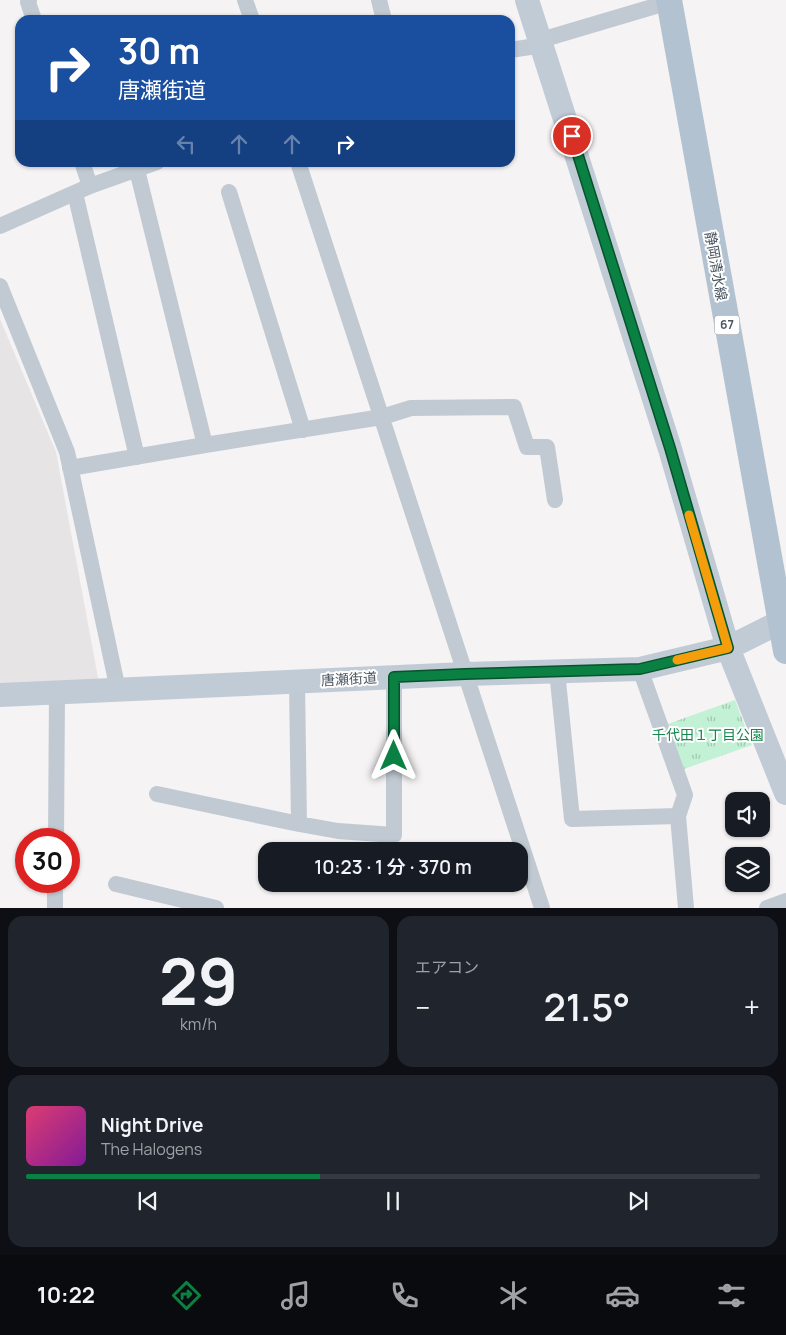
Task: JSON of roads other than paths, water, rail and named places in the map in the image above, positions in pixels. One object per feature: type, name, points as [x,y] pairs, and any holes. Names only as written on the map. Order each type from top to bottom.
[{"type":"main road","name":"静岡清水線","points":[[669,1],[786,651]]},
{"type":"street","points":[[29,0],[32,15]]},
{"type":"street","points":[[245,0],[250,15]]},
{"type":"street","points":[[379,0],[383,15]]},
{"type":"street","points":[[528,0],[670,448],[728,648],[786,792]]},
{"type":"street","points":[[515,49],[542,42],[669,1]]},
{"type":"street","points":[[82,167],[83,190],[137,457]]},
{"type":"street","points":[[0,226],[83,190],[144,167]]},
{"type":"street","points":[[300,167],[542,908]]},
{"type":"street","points":[[136,170],[205,445]]},
{"type":"street","points":[[229,192],[303,430]]},
{"type":"street","points":[[0,286],[67,452],[118,690]]},
{"type":"street","points":[[70,468],[382,417],[411,408],[514,407],[527,447],[547,446],[555,500]]},
{"type":"street","name":"唐瀬街道","points":[[0,695],[465,674],[640,669],[728,648],[780,622]]},
{"type":"street","points":[[640,669],[685,795],[678,816],[686,908]]},
{"type":"street","points":[[558,671],[572,819],[678,816]]},
{"type":"street","points":[[157,794],[338,831],[394,835],[394,677]]},
{"type":"street","points":[[297,682],[299,824]]},
{"type":"street","points":[[56,828],[57,692]]},
{"type":"street","points":[[116,884],[216,908]]},
{"type":"street","points":[[55,893],[55,908]]},
{"type":"street","points":[[767,908],[786,901]]},
{"type":"park label","name":"千代田１丁目公園","points":[[708,735]]}]
